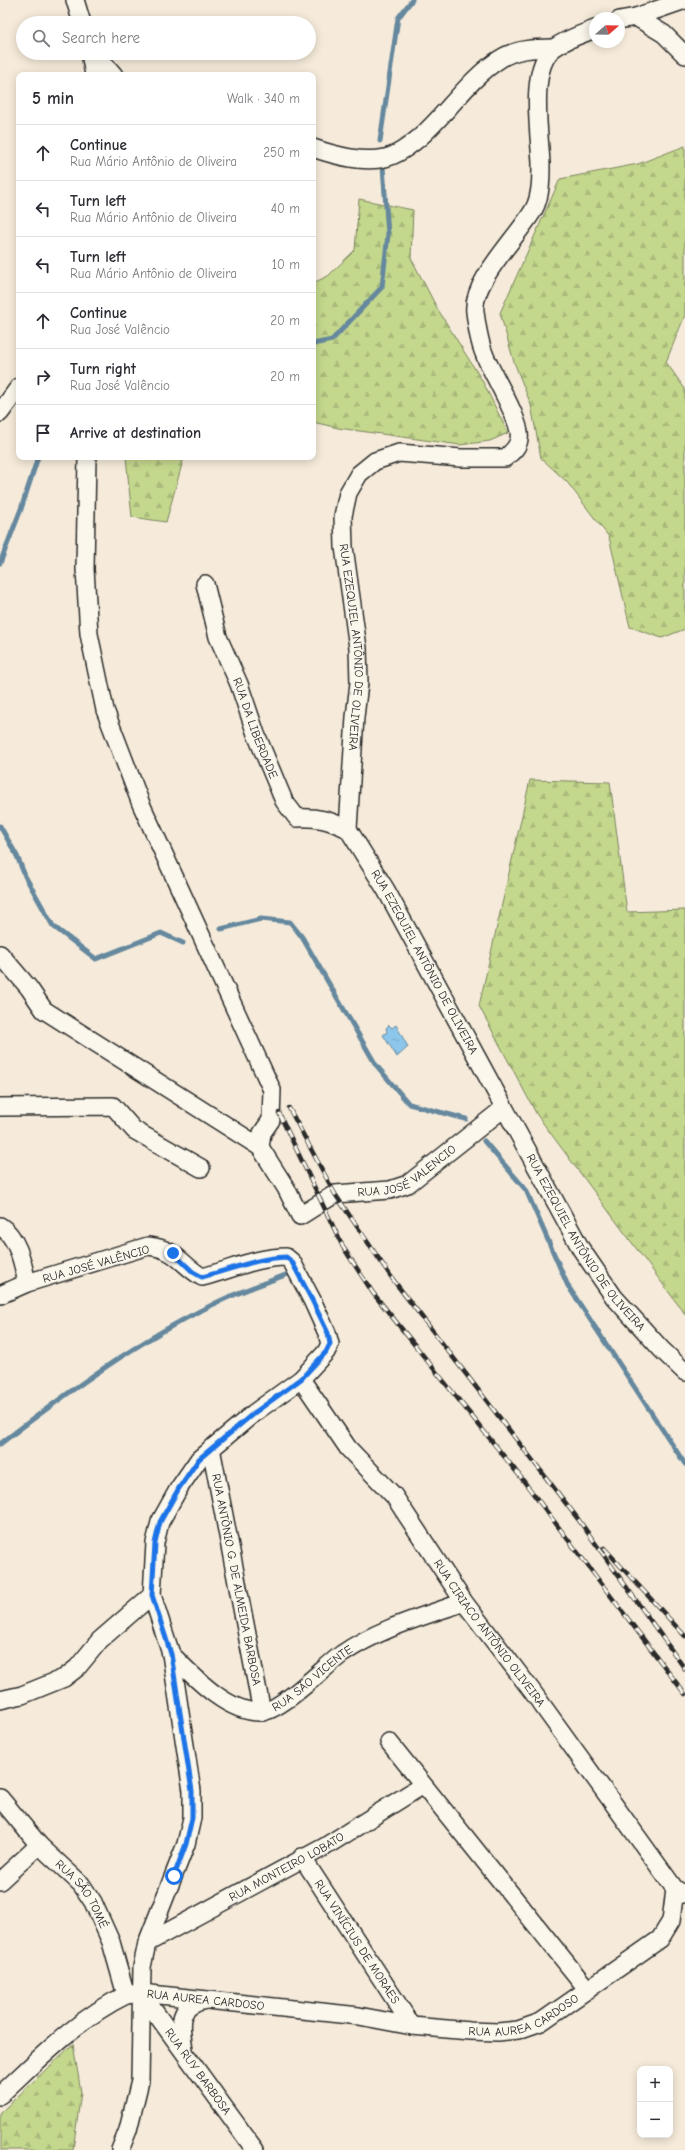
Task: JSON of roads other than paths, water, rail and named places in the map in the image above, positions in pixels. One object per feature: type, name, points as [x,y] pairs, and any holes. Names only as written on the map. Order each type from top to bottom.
[{"type":"street","points":[[75,0],[80,16]]},
{"type":"street","points":[[625,19],[636,17],[685,0]]},
{"type":"street","points":[[636,17],[664,34],[685,54]]},
{"type":"street","points":[[316,149],[368,159],[384,158],[397,154],[425,133],[478,78],[500,59],[520,51],[538,48],[553,48],[589,31]]},
{"type":"street","name":"RUA EZEQUIEL ANTÔNIO DE OLIVEIRA","points":[[553,48],[541,66],[537,88],[541,179],[536,206],[525,224],[488,271],[474,309],[477,333],[484,356],[516,420],[520,438],[515,450],[505,458],[462,458],[400,453],[375,461],[359,474],[348,493],[343,516],[344,539],[358,648],[360,683],[355,717],[348,829],[386,890],[581,1249],[614,1297],[661,1349],[685,1372]]},
{"type":"street","points":[[91,60],[93,72]]},
{"type":"street","points":[[101,60],[111,72]]},
{"type":"street","points":[[0,413],[16,391]]},
{"type":"street","points":[[0,954],[29,988],[44,1010],[260,1147],[262,1132],[271,1120],[272,1090],[141,804],[105,710],[89,634],[85,569],[87,460]]},
{"type":"street","name":"RUA DA LIBERDADE","points":[[205,584],[218,637],[284,801],[297,818],[315,817],[330,820],[348,829]]},
{"type":"street","points":[[0,1108],[113,1106],[134,1130],[201,1168]]},
{"type":"street","name":"RUA JOSÉ VALENCIO","points":[[260,1147],[286,1188],[300,1216],[335,1194],[390,1190],[408,1184],[504,1108]]},
{"type":"street","points":[[0,1226],[6,1230],[20,1254],[27,1283]]},
{"type":"street","name":"RUA JOSÉ VALÊNCIO","points":[[0,1295],[27,1283],[148,1246],[162,1248],[173,1253],[193,1272],[202,1277],[255,1261],[272,1257],[286,1257],[292,1262],[328,1333],[330,1344],[326,1352],[301,1379]]},
{"type":"street","points":[[120,2150],[128,2130],[140,2081],[134,1994],[147,1943],[186,1844],[192,1818],[192,1791],[171,1654],[152,1595],[155,1543],[160,1522],[179,1488],[199,1459],[277,1394],[301,1379]]},
{"type":"street","name":"RUA CIRIACO ANTÔNIO OLIVEIRA","points":[[301,1379],[348,1448],[398,1502],[464,1602],[532,1691],[680,1892],[671,1920],[660,1939],[588,1990]]},
{"type":"street","name":"RUA ANTÔNIO G. DE ALMEIDA BARBOSA","points":[[211,1448],[262,1712]]},
{"type":"street","points":[[0,1700],[22,1695],[64,1678],[77,1668],[86,1655],[100,1640],[152,1595]]},
{"type":"street","name":"RUA SÃO VICENTE","points":[[171,1654],[217,1696],[242,1708],[262,1712],[289,1699],[342,1655],[371,1636],[406,1621],[464,1602]]},
{"type":"street","name":"RUA AUREA CARDOSO","points":[[134,1994],[359,2016],[412,2026],[498,2032],[518,2030],[541,2022],[588,1990],[389,1742]]},
{"type":"street","name":"RUA MONTEIRO LOBATO","points":[[147,1943],[190,1921],[370,1820],[423,1785]]},
{"type":"street","name":"RUA SÃO TOMÉ","points":[[0,1798],[39,1845],[81,1884],[93,1902],[134,1994]]},
{"type":"street","points":[[0,1882],[39,1845]]},
{"type":"street","name":"RUA VINÍCIUS DE MORAES","points":[[302,1857],[412,2026]]},
{"type":"street","points":[[0,2095],[74,2028],[104,2006],[134,1994]]},
{"type":"street","name":"RUA RUY BARBOSA","points":[[134,1994],[184,2051],[255,2150]]},
{"type":"street","points":[[184,2051],[180,2022],[184,2012],[189,2006],[206,2000]]},
{"type":"water","points":[[389,1025],[392,1028],[396,1025],[408,1047],[397,1057],[383,1035],[387,1032],[386,1028]]},
{"type":"waterway","points":[[380,141],[398,18],[412,0]]},
{"type":"waterway","points":[[316,343],[332,340],[382,287],[388,234],[383,167]]},
{"type":"waterway","points":[[0,563],[21,509],[37,460]]},
{"type":"waterway","points":[[0,826],[17,856],[25,876],[53,926],[96,959],[161,933],[183,943]]},
{"type":"waterway","points":[[221,929],[261,919],[290,922],[302,937],[376,1065],[409,1104],[466,1119]]},
{"type":"waterway","points":[[484,1141],[526,1190],[568,1286],[685,1464]]},
{"type":"waterway","points":[[0,1444],[51,1405],[104,1368],[158,1334],[223,1300],[288,1274]]},
{"type":"railway","points":[[289,1108],[335,1194],[394,1281],[578,1519],[685,1669]]},
{"type":"railway","points":[[279,1113],[343,1247],[373,1293],[519,1475],[685,1694]]},
{"type":"railway","points":[[604,1548],[685,1636]]}]
